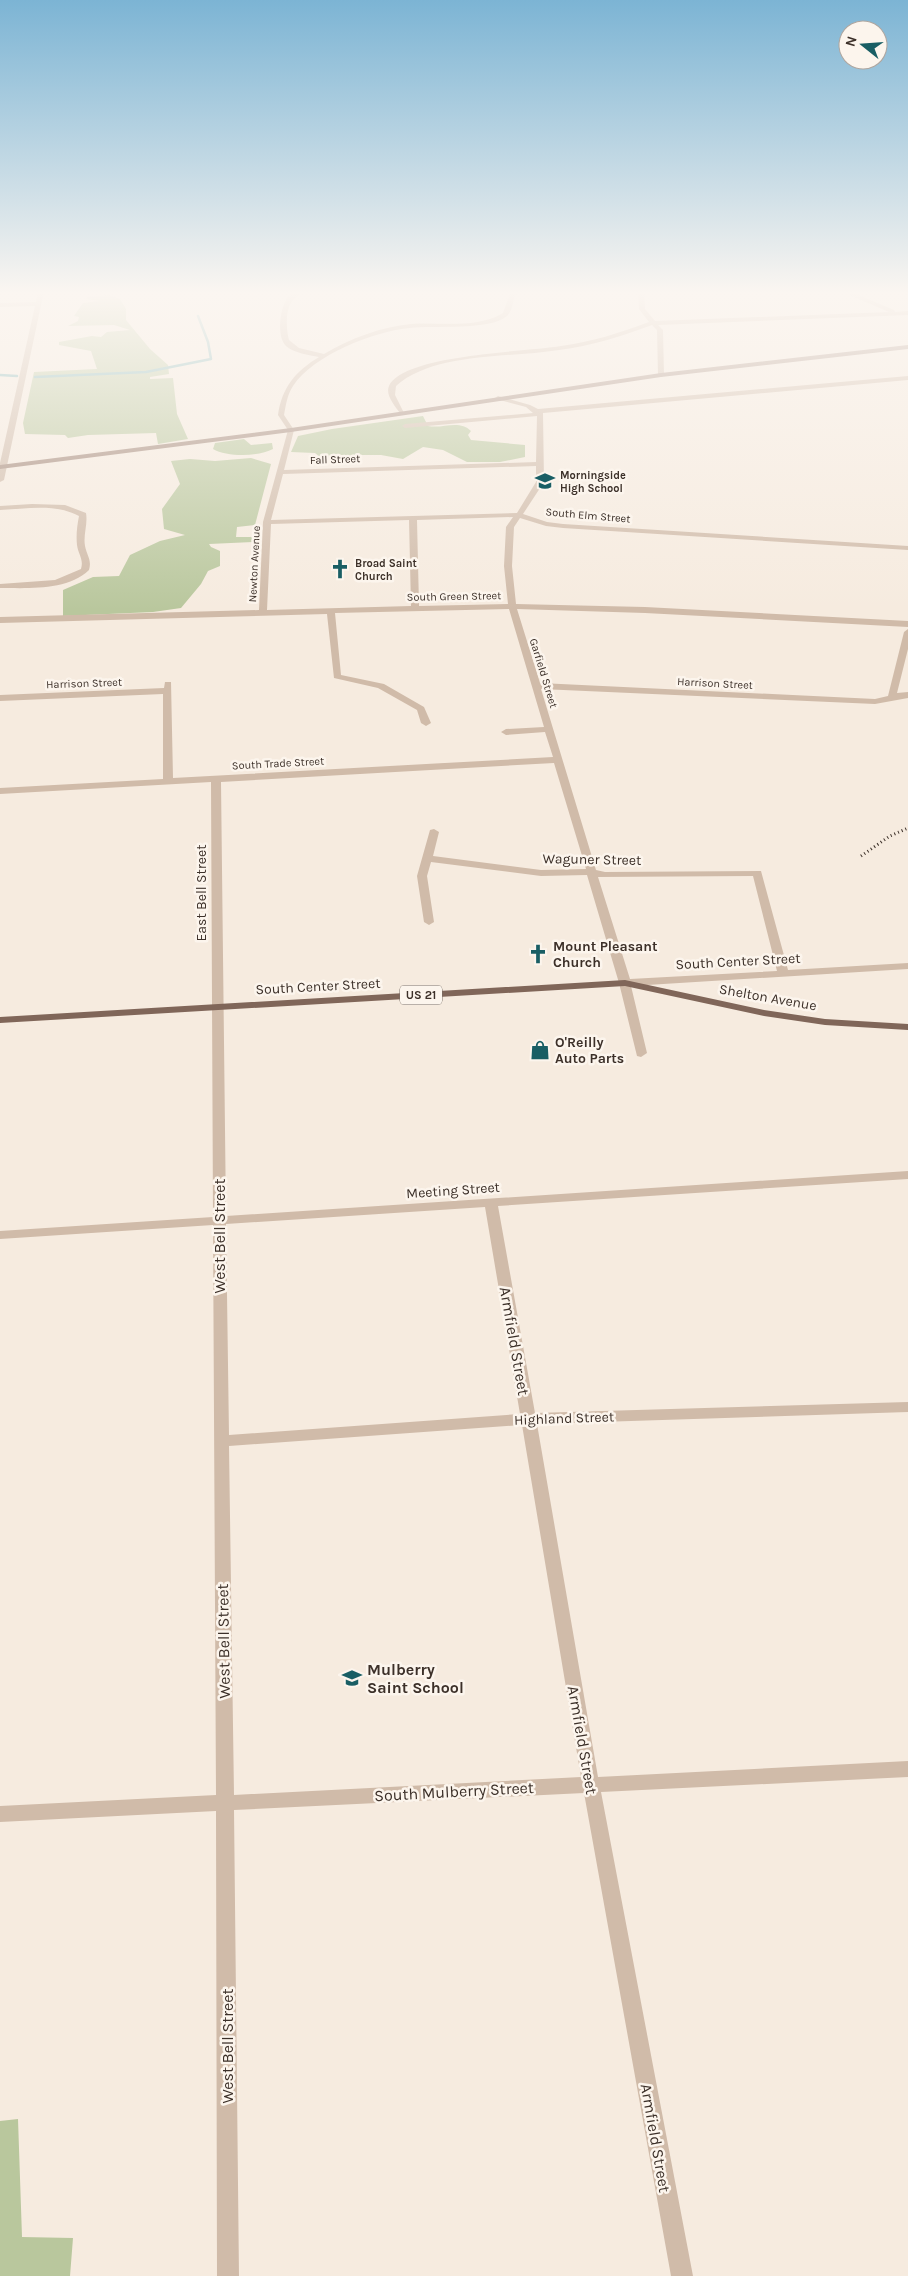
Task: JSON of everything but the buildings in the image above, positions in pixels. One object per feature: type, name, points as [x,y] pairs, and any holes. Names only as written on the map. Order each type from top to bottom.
[{"type":"main road","name":"South Center Street","points":[[0,1020],[625,983]]},
{"type":"main road","name":"Shelton Avenue","points":[[625,983],[764,1013],[825,1022],[908,1027]]},
{"type":"street","points":[[0,480],[17,397]]},
{"type":"street","points":[[284,397],[281,415],[291,430]]},
{"type":"street","points":[[394,397],[402,412]]},
{"type":"street","points":[[2,467],[234,438],[504,397]]},
{"type":"street","points":[[405,426],[710,397]]},
{"type":"street","points":[[498,398],[515,401],[540,413]]},
{"type":"street","name":"Garfield Street","points":[[540,413],[538,487],[510,527],[508,566],[512,606],[625,983],[641,1054]]},
{"type":"street","name":"Newton Avenue","points":[[263,612],[267,522],[291,430]]},
{"type":"street","name":"Fall Street","points":[[281,472],[540,464]]},
{"type":"street","points":[[0,508],[54,507],[77,511],[83,515],[81,548],[87,562],[85,570],[75,577],[59,582],[0,586]]},
{"type":"street","name":"South Elm Street","points":[[267,522],[519,515],[546,524],[563,526],[908,548]]},
{"type":"street","points":[[413,518],[415,607]]},
{"type":"street","name":"South Green Street","points":[[0,620],[415,607],[512,606],[645,610],[908,624]]},
{"type":"street","points":[[331,610],[337,676],[339,678],[373,682],[381,686],[421,709],[426,723]]},
{"type":"street","points":[[174,614],[176,628]]},
{"type":"street","points":[[892,695],[908,632]]},
{"type":"street","name":"Harrison Street","points":[[536,686],[870,702],[892,695],[908,695]]},
{"type":"street","name":"Harrison Street","points":[[0,698],[168,687],[168,782]]},
{"type":"street","points":[[506,732],[549,729]]},
{"type":"street","name":"South Trade Street","points":[[0,791],[558,760]]},
{"type":"street","name":"East Bell Street","points":[[216,779],[217,1007]]},
{"type":"street","points":[[430,922],[422,876],[434,832]]},
{"type":"street","name":"Waguner Street","points":[[427,858],[541,873],[591,872],[605,875],[757,873],[783,974]]},
{"type":"street","name":"South Center Street","points":[[625,983],[908,966]]},
{"type":"street","name":"West Bell Street","points":[[217,1007],[220,1441],[226,1803],[228,2276]]},
{"type":"street","name":"Meeting Street","points":[[0,1235],[908,1175]]},
{"type":"street","name":"Armfield Street","points":[[491,1202],[591,1784],[682,2276]]},
{"type":"street","name":"Highland Street","points":[[220,1441],[529,1419],[908,1407]]},
{"type":"street","name":"South Mulberry Street","points":[[0,1814],[908,1769]]},
{"type":"green space","points":[[29,397],[175,397],[177,414],[188,439],[158,444],[156,433],[88,435],[68,438],[65,435],[25,434],[23,423]]},
{"type":"green space","points":[[423,416],[428,426],[456,425],[466,427],[471,431],[468,435],[471,440],[525,445],[525,457],[500,462],[467,462],[443,450],[423,447],[403,459],[381,455],[356,455],[340,459],[321,458],[315,453],[291,452],[298,436],[332,429]]},
{"type":"green space","points":[[244,439],[251,445],[272,443],[273,449],[259,454],[234,455],[213,449],[215,443]]},
{"type":"green space","points":[[251,458],[271,464],[255,525],[237,527],[236,537],[255,537],[253,542],[209,544],[220,551],[220,566],[208,571],[201,584],[181,608],[153,612],[63,616],[63,590],[93,577],[119,576],[130,555],[160,541],[185,535],[164,529],[162,509],[180,484],[171,461],[190,459],[215,461]]},
{"type":"green space","points":[[18,2119],[22,2237],[73,2238],[70,2276],[0,2276],[0,2121]]},
{"type":"railway","points":[[861,856],[890,836],[908,828]]},
{"type":"place","name":"Morningside High School","points":[[545,481]]},
{"type":"place","name":"Broad Saint Church","points":[[340,569]]},
{"type":"place","name":"Mount Pleasant Church","points":[[538,954]]},
{"type":"place","name":"O'Reilly Auto Parts","points":[[540,1050]]},
{"type":"place","name":"Mulberry Saint School","points":[[352,1678]]}]
